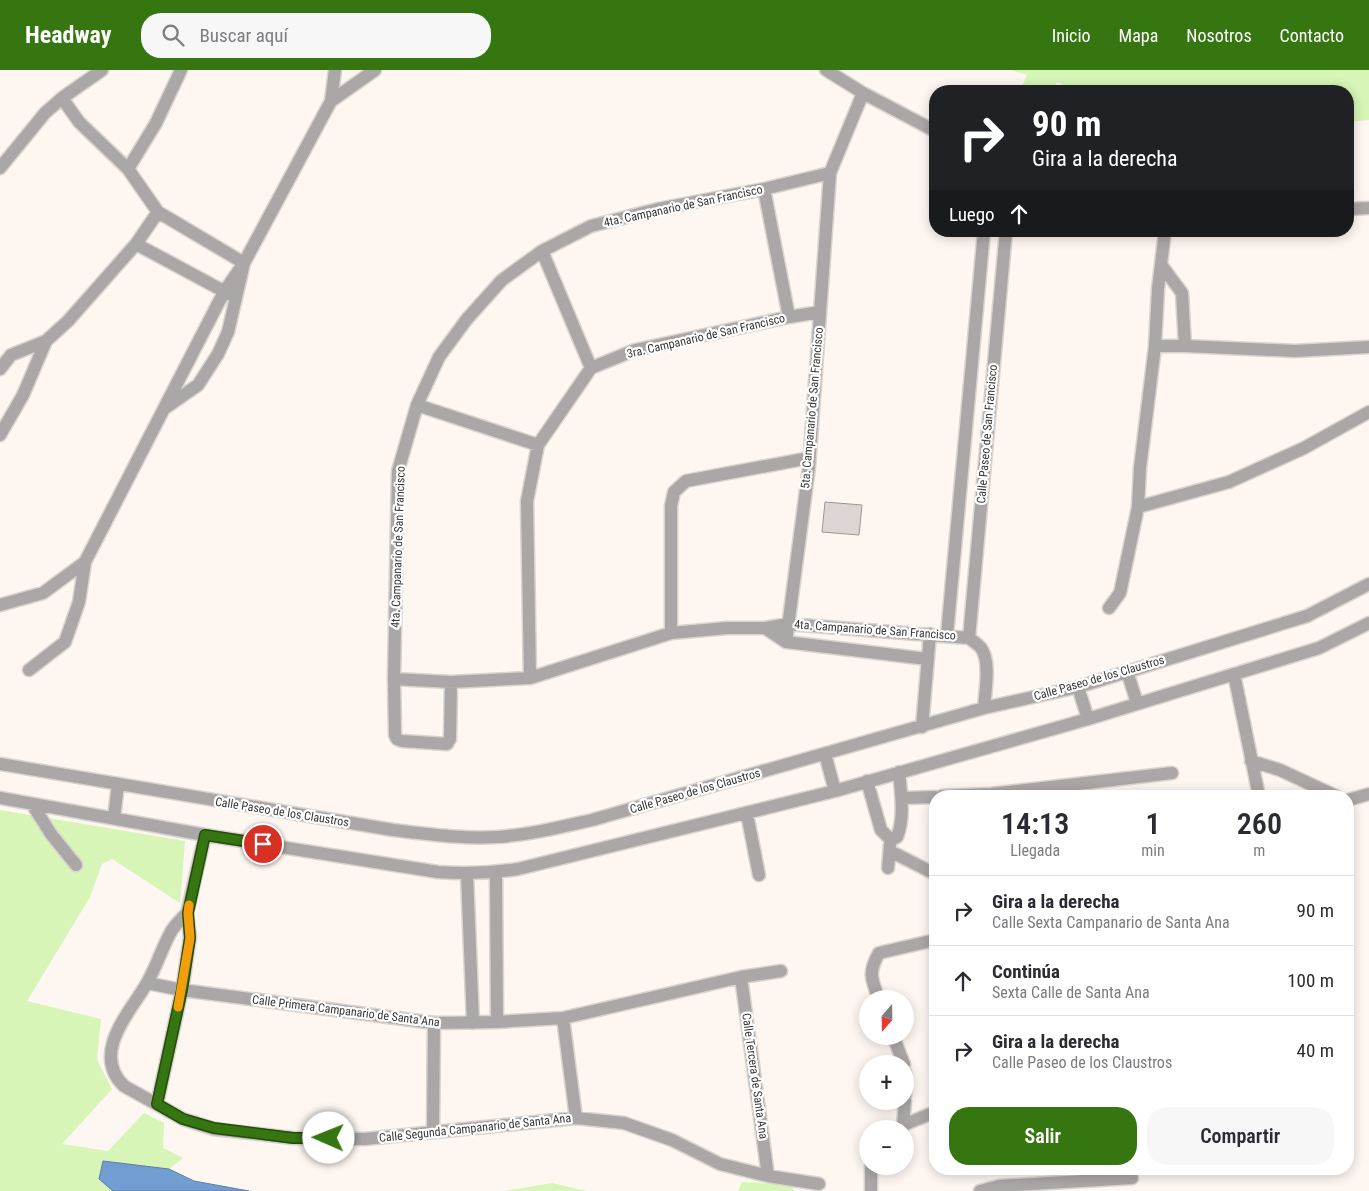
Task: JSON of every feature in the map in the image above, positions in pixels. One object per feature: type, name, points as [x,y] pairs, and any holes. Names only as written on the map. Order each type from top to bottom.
[{"type":"street","points":[[0,168],[45,113],[62,98],[102,70]]},
{"type":"street","points":[[128,169],[156,123],[181,70]]},
{"type":"street","points":[[29,670],[64,642],[79,602],[85,562],[224,292],[244,264],[330,101],[335,70]]},
{"type":"street","points":[[330,101],[375,70]]},
{"type":"street","points":[[826,70],[863,93],[929,128]]},
{"type":"street","points":[[830,173],[863,93]]},
{"type":"street","points":[[62,98],[79,122],[128,169],[158,212],[244,264]]},
{"type":"street","name":"4ta. Campanario de San Francisco","points":[[451,682],[450,739],[447,744],[397,739],[395,735],[394,679],[398,471],[417,405],[439,357],[467,318],[502,280],[542,251],[591,226],[658,209],[764,189],[830,173]]},
{"type":"street","name":"5ta. Campanario de San Francisco","points":[[786,642],[809,458],[830,173]]},
{"type":"street","points":[[764,189],[789,317]]},
{"type":"street","points":[[1354,209],[1369,208]]},
{"type":"street","points":[[0,369],[11,354],[46,341],[68,321],[136,244],[158,212]]},
{"type":"street","name":"Calle Paseo de San Francisco","points":[[947,635],[983,237]]},
{"type":"street","name":"Calle Paseo de San Francisco","points":[[968,638],[1005,237]]},
{"type":"street","points":[[1109,608],[1120,592],[1138,507],[1140,468],[1155,346],[1158,288],[1164,237]]},
{"type":"street","points":[[136,244],[224,292],[237,297]]},
{"type":"street","points":[[530,678],[527,502],[538,445],[591,368],[542,251]]},
{"type":"street","points":[[164,409],[198,385],[218,354],[228,332],[244,264]]},
{"type":"street","points":[[1162,266],[1182,293],[1185,346]]},
{"type":"street","name":"3ra. Campanario de San Francisco","points":[[591,368],[635,350],[820,312]]},
{"type":"street","points":[[0,435],[23,394],[46,341]]},
{"type":"street","points":[[1155,346],[1295,351],[1369,347]]},
{"type":"street","points":[[417,405],[538,445]]},
{"type":"street","points":[[1138,507],[1229,482],[1304,448],[1369,412]]},
{"type":"street","points":[[966,424],[988,427]]},
{"type":"street","points":[[671,633],[671,506],[674,492],[686,481],[809,458]]},
{"type":"street","points":[[0,605],[42,593],[85,562]]},
{"type":"street","name":"Calle Paseo de los Claustros","points":[[0,764],[393,830],[445,836],[496,837],[553,829],[592,820],[984,708],[1078,687],[1307,616],[1369,584]]},
{"type":"street","points":[[0,798],[205,835],[438,872],[467,874],[496,872],[518,869],[747,814],[1088,719],[1319,648],[1369,623]]},
{"type":"street","name":"4ta. Campanario de San Francisco","points":[[394,679],[451,682],[530,678],[671,633],[727,628],[765,628],[788,624],[968,638],[980,646],[984,653],[986,665],[984,708]]},
{"type":"street","name":"4ta. Campanario de San Francisco","points":[[765,628],[786,642]]},
{"type":"street","points":[[922,726],[926,659],[930,634]]},
{"type":"street","points":[[786,642],[926,659]]},
{"type":"street","points":[[1127,671],[1137,703]]},
{"type":"street","points":[[1234,674],[1250,761],[1257,790]]},
{"type":"street","points":[[1078,687],[1088,719]]},
{"type":"street","points":[[825,754],[835,791]]},
{"type":"street","points":[[1250,761],[1287,773],[1323,790]]},
{"type":"street","points":[[888,868],[890,845],[897,837],[901,827],[902,798],[899,772]]},
{"type":"street","points":[[1025,790],[1172,773]]},
{"type":"street","points":[[867,781],[874,812],[881,830],[890,845],[929,870]]},
{"type":"street","points":[[114,818],[118,784]]},
{"type":"street","points":[[1354,798],[1369,794]]},
{"type":"street","points":[[902,798],[929,796]]},
{"type":"street","points":[[32,804],[51,834],[76,866]]},
{"type":"street","points":[[747,814],[759,875]]},
{"type":"street","points":[[157,1104],[182,990],[190,938],[188,913],[205,835]]},
{"type":"street","points":[[496,872],[496,1022]]},
{"type":"street","points":[[467,874],[473,1023]]},
{"type":"street","name":"Calle Segunda Campanario de Santa Ana","points":[[188,913],[173,929],[147,983],[119,1026],[111,1064],[119,1081],[124,1086],[183,1119],[214,1128],[293,1138],[365,1139],[576,1118],[624,1123],[672,1140],[720,1164],[768,1176],[819,1184]]},
{"type":"street","points":[[875,990],[872,982],[872,966],[879,953],[929,941]]},
{"type":"street","name":"Calle Primera Campanario de Santa Ana","points":[[147,983],[182,990],[434,1024],[563,1018],[741,977],[781,970]]},
{"type":"street","name":"Calle Tercera de Santa Ana","points":[[741,977],[768,1176]]},
{"type":"street","points":[[563,1018],[576,1118]]},
{"type":"street","points":[[433,1132],[434,1024]]},
{"type":"street","points":[[914,1121],[929,1115]]},
{"type":"street","points":[[871,1175],[871,1191]]},
{"type":"street","points":[[980,1191],[999,1186],[1132,1178]]},
{"type":"green space","points":[[1011,70],[1369,70],[1369,120],[1354,121],[1354,85],[1064,85],[1057,82],[1056,85],[1023,85],[1027,75]]},
{"type":"green space","points":[[0,810],[185,841],[180,903],[112,859],[102,864],[90,897],[27,1001],[101,1019],[97,1060],[112,1089],[62,1144],[108,1151],[144,1113],[164,1123],[163,1148],[183,1158],[169,1169],[103,1161],[99,1179],[113,1191],[0,1191]]},
{"type":"green space","points":[[742,1182],[792,1185],[793,1191],[738,1191]]},
{"type":"green space","points":[[552,1183],[586,1191],[505,1191]]},
{"type":"water","points":[[103,1161],[169,1169],[194,1181],[249,1191],[113,1191],[99,1179]]},
{"type":"building","points":[[825,502],[862,505],[859,535],[822,532]]},
{"type":"slow traffic","points":[[178,1007],[190,938],[189,905]]},
{"type":"route","points":[[263,844],[205,835],[188,913],[190,938],[182,990],[157,1104],[183,1119],[214,1128],[293,1138],[329,1138]]}]
